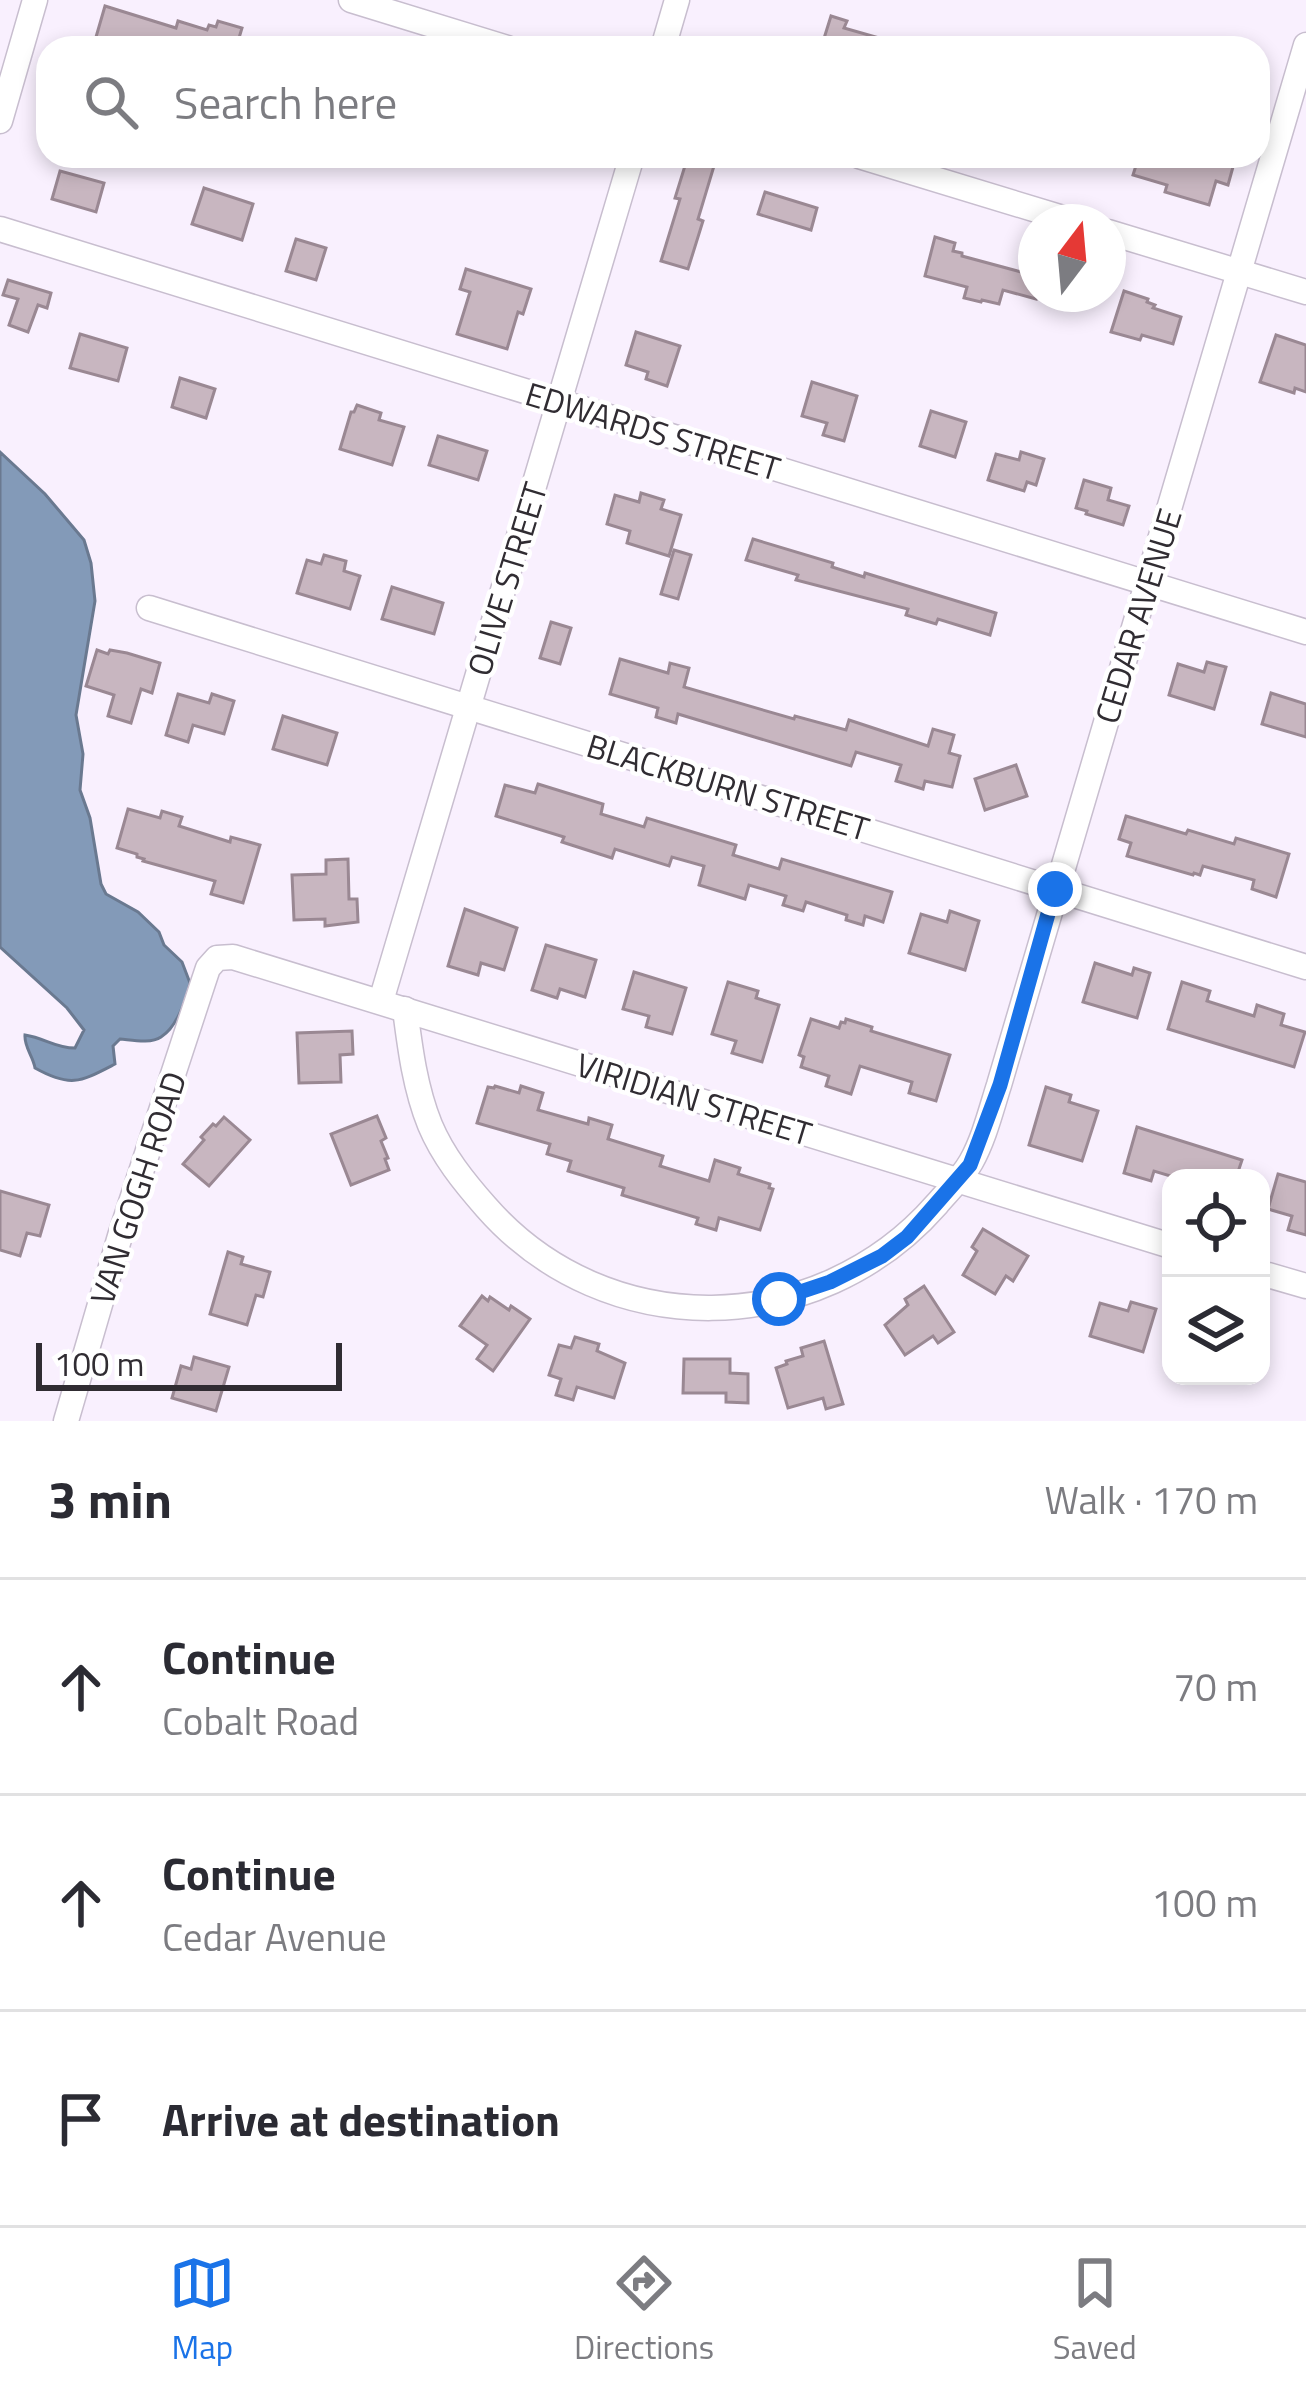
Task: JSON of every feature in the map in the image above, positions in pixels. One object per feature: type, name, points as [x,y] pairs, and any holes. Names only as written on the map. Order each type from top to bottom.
[{"type":"street","points":[[0,121],[35,0]]},
{"type":"street","points":[[351,0],[467,36]]},
{"type":"street","points":[[666,36],[677,0]]},
{"type":"street","name":"CEDAR AVENUE","points":[[1270,165],[1306,45]]},
{"type":"street","name":"OLIVE STREET","points":[[393,1005],[468,706],[629,168]]},
{"type":"street","points":[[899,168],[1018,204]]},
{"type":"street","name":"CEDAR AVENUE","points":[[393,1005],[424,1106],[454,1169],[516,1238],[563,1270],[614,1293],[660,1305],[708,1310],[756,1305],[804,1292],[858,1269],[907,1237],[970,1165],[1000,1085],[1269,168]]},
{"type":"street","name":"EDWARDS STREET","points":[[0,229],[1306,632]]},
{"type":"street","points":[[1126,237],[1306,292]]},
{"type":"street","name":"BLACKBURN STREET","points":[[149,608],[1306,967]]},
{"type":"street","name":"VIRIDIAN STREET","points":[[217,958],[233,957],[393,1005],[1162,1243]]},
{"type":"street","name":"VAN GOGH ROAD","points":[[66,1421],[203,983],[217,958]]},
{"type":"street","points":[[1270,1276],[1306,1286]]},
{"type":"water","points":[[0,452],[84,540],[91,563],[95,601],[76,715],[83,754],[80,790],[90,818],[101,884],[106,894],[138,912],[159,932],[164,945],[182,962],[190,983],[167,1033],[152,1040],[120,1039],[113,1046],[115,1064],[75,1080],[35,1068],[25,1035],[75,1048],[84,1030],[67,1008],[0,947]]},
{"type":"building","points":[[105,6],[176,28],[178,21],[207,30],[218,21],[242,28],[240,36],[96,36]]},
{"type":"building","points":[[831,16],[847,21],[844,28],[872,36],[825,36]]},
{"type":"building","points":[[684,168],[713,168],[688,269],[661,261],[680,199],[675,198]]},
{"type":"building","points":[[1135,168],[1233,168],[1228,185],[1216,181],[1209,205],[1165,192],[1167,185],[1133,175]]},
{"type":"building","points":[[60,171],[104,183],[96,212],[52,199]]},
{"type":"building","points":[[204,188],[253,204],[242,240],[192,224]]},
{"type":"building","points":[[765,192],[817,208],[811,230],[758,214]]},
{"type":"building","points":[[935,237],[955,243],[953,251],[962,256],[1018,271],[1018,294],[1003,290],[999,304],[981,302],[964,298],[967,287],[925,276]]},
{"type":"building","points":[[296,239],[326,248],[316,280],[286,271]]},
{"type":"building","points":[[466,269],[531,289],[507,349],[457,334],[470,292],[460,289]]},
{"type":"building","points":[[8,280],[51,293],[47,308],[38,305],[28,332],[9,325],[18,299],[3,295]]},
{"type":"building","points":[[1126,292],[1181,317],[1173,344],[1111,332],[1117,312],[1126,312]]},
{"type":"building","points":[[636,332],[680,346],[667,386],[646,379],[648,372],[626,365]]},
{"type":"building","points":[[80,334],[127,348],[118,381],[70,368]]},
{"type":"building","points":[[1276,335],[1306,345],[1306,392],[1260,382]]},
{"type":"building","points":[[180,378],[215,389],[206,418],[172,407]]},
{"type":"building","points":[[812,382],[857,396],[844,441],[823,435],[827,423],[802,416]]},
{"type":"building","points":[[357,405],[381,413],[379,420],[404,427],[392,465],[340,449]]},
{"type":"building","points":[[931,411],[966,422],[955,457],[920,446]]},
{"type":"building","points":[[438,436],[487,451],[478,480],[429,465]]},
{"type":"building","points":[[1021,452],[1044,459],[1036,485],[1027,482],[1024,491],[988,480],[996,454],[1019,460]]},
{"type":"building","points":[[1084,480],[1111,488],[1108,500],[1129,506],[1123,525],[1076,508]]},
{"type":"building","points":[[641,493],[664,500],[661,509],[681,515],[669,556],[627,543],[630,531],[607,524],[615,495],[639,502]]},
{"type":"building","points":[[753,539],[864,577],[865,573],[996,613],[990,635],[906,615],[908,609],[796,580],[798,575],[746,560]]},
{"type":"building","points":[[674,550],[691,555],[678,599],[661,594]]},
{"type":"building","points":[[324,555],[346,561],[344,571],[360,576],[350,609],[297,593],[307,560],[321,564]]},
{"type":"building","points":[[392,587],[443,603],[434,634],[382,619]]},
{"type":"building","points":[[551,622],[571,628],[560,664],[540,658]]},
{"type":"building","points":[[97,650],[160,663],[152,693],[141,689],[131,723],[108,716],[114,695],[86,686]]},
{"type":"building","points":[[620,659],[668,673],[670,663],[689,668],[684,687],[794,719],[846,730],[849,720],[928,746],[933,729],[954,735],[949,753],[960,756],[952,787],[925,781],[923,789],[896,781],[901,765],[856,752],[851,766],[678,714],[676,723],[656,717],[658,708],[610,694]]},
{"type":"building","points":[[1207,662],[1226,667],[1214,709],[1169,695],[1178,664],[1204,672]]},
{"type":"building","points":[[1271,693],[1306,704],[1306,737],[1262,724]]},
{"type":"building","points":[[178,694],[209,703],[212,694],[234,701],[224,734],[193,725],[188,742],[166,735]]},
{"type":"building","points":[[283,716],[337,733],[327,765],[273,749]]},
{"type":"building","points":[[1016,765],[1027,796],[985,810],[975,779]]},
{"type":"building","points":[[538,784],[603,804],[601,814],[644,827],[647,818],[736,845],[733,855],[779,869],[782,859],[892,892],[883,922],[865,916],[863,925],[806,902],[803,911],[783,905],[786,896],[749,885],[745,899],[699,885],[704,866],[672,857],[669,866],[615,849],[612,858],[496,816],[505,785],[535,793]]},
{"type":"building","points":[[128,809],[160,818],[162,811],[182,817],[179,826],[230,842],[231,837],[260,845],[243,903],[211,894],[215,881],[143,861],[117,848]]},
{"type":"building","points":[[1126,816],[1186,834],[1188,830],[1234,844],[1236,838],[1289,854],[1276,897],[1252,889],[1254,880],[1203,866],[1200,875],[1193,875],[1127,856],[1131,843],[1119,839]]},
{"type":"building","points":[[348,859],[349,899],[357,899],[358,922],[325,926],[325,919],[294,920],[292,875],[326,874],[326,860]]},
{"type":"building","points":[[465,909],[517,928],[504,970],[481,963],[478,975],[448,966]]},
{"type":"building","points":[[950,911],[979,921],[965,970],[909,953],[921,914],[947,922]]},
{"type":"building","points":[[546,945],[596,960],[585,997],[560,989],[557,998],[532,990]]},
{"type":"building","points":[[1095,963],[1132,975],[1134,968],[1150,973],[1137,1018],[1083,1002]]},
{"type":"building","points":[[634,972],[686,988],[672,1034],[646,1027],[649,1016],[623,1009]]},
{"type":"building","points":[[728,982],[758,991],[756,998],[779,1005],[762,1062],[732,1053],[736,1041],[712,1034]]},
{"type":"building","points":[[1182,982],[1210,991],[1207,1001],[1254,1016],[1257,1005],[1284,1014],[1281,1025],[1305,1032],[1294,1067],[1168,1029]]},
{"type":"building","points":[[811,1019],[839,1028],[846,1019],[950,1055],[936,1101],[909,1093],[912,1082],[860,1066],[851,1094],[826,1086],[829,1076],[801,1067],[804,1057],[799,1055]]},
{"type":"building","points":[[352,1031],[353,1054],[340,1055],[341,1082],[299,1083],[297,1033]]},
{"type":"building","points":[[521,1086],[543,1093],[538,1110],[588,1124],[589,1118],[612,1125],[608,1139],[663,1156],[660,1166],[709,1181],[715,1160],[740,1168],[738,1174],[770,1184],[773,1189],[760,1230],[719,1218],[716,1230],[696,1224],[698,1218],[622,1195],[624,1188],[568,1171],[571,1161],[547,1154],[550,1144],[477,1123],[488,1087],[519,1093]]},
{"type":"building","points":[[1046,1087],[1071,1095],[1069,1102],[1098,1111],[1082,1161],[1029,1145]]},
{"type":"building","points":[[377,1116],[386,1138],[381,1141],[389,1170],[351,1185],[331,1134]]},
{"type":"building","points":[[224,1117],[250,1140],[209,1186],[183,1164],[204,1140],[201,1137]]},
{"type":"building","points":[[1137,1127],[1242,1160],[1239,1169],[1162,1169],[1162,1173],[1154,1171],[1151,1181],[1124,1173]]},
{"type":"building","points":[[1278,1174],[1306,1182],[1306,1235],[1288,1230],[1292,1216],[1270,1210]]},
{"type":"building","points":[[0,1191],[49,1205],[40,1236],[27,1233],[20,1256],[0,1250]]},
{"type":"building","points":[[983,1229],[1028,1256],[1013,1281],[1006,1276],[995,1294],[963,1275]]},
{"type":"building","points":[[228,1252],[243,1257],[241,1264],[270,1272],[263,1297],[256,1295],[247,1325],[210,1314]]},
{"type":"building","points":[[924,1286],[954,1332],[938,1343],[933,1336],[905,1355],[885,1325],[908,1305],[905,1299]]},
{"type":"building","points":[[482,1296],[530,1319],[493,1371],[477,1359],[487,1345],[460,1326]]},
{"type":"building","points":[[1131,1302],[1156,1309],[1143,1352],[1090,1336],[1100,1303],[1128,1311]]},
{"type":"building","points":[[575,1337],[599,1344],[597,1351],[625,1363],[614,1398],[577,1387],[573,1400],[556,1395],[561,1379],[549,1375],[559,1345],[571,1348]]},
{"type":"building","points":[[824,1341],[843,1404],[826,1409],[823,1398],[788,1408],[776,1368],[803,1356],[801,1348]]},
{"type":"building","points":[[194,1357],[229,1367],[216,1411],[172,1398],[181,1366],[191,1369]]},
{"type":"building","points":[[684,1359],[730,1359],[730,1373],[748,1374],[748,1403],[726,1402],[726,1393],[683,1393]]},
{"type":"route","points":[[779,1299],[830,1282],[882,1256],[907,1237],[970,1165],[1000,1085],[1055,889]]}]
